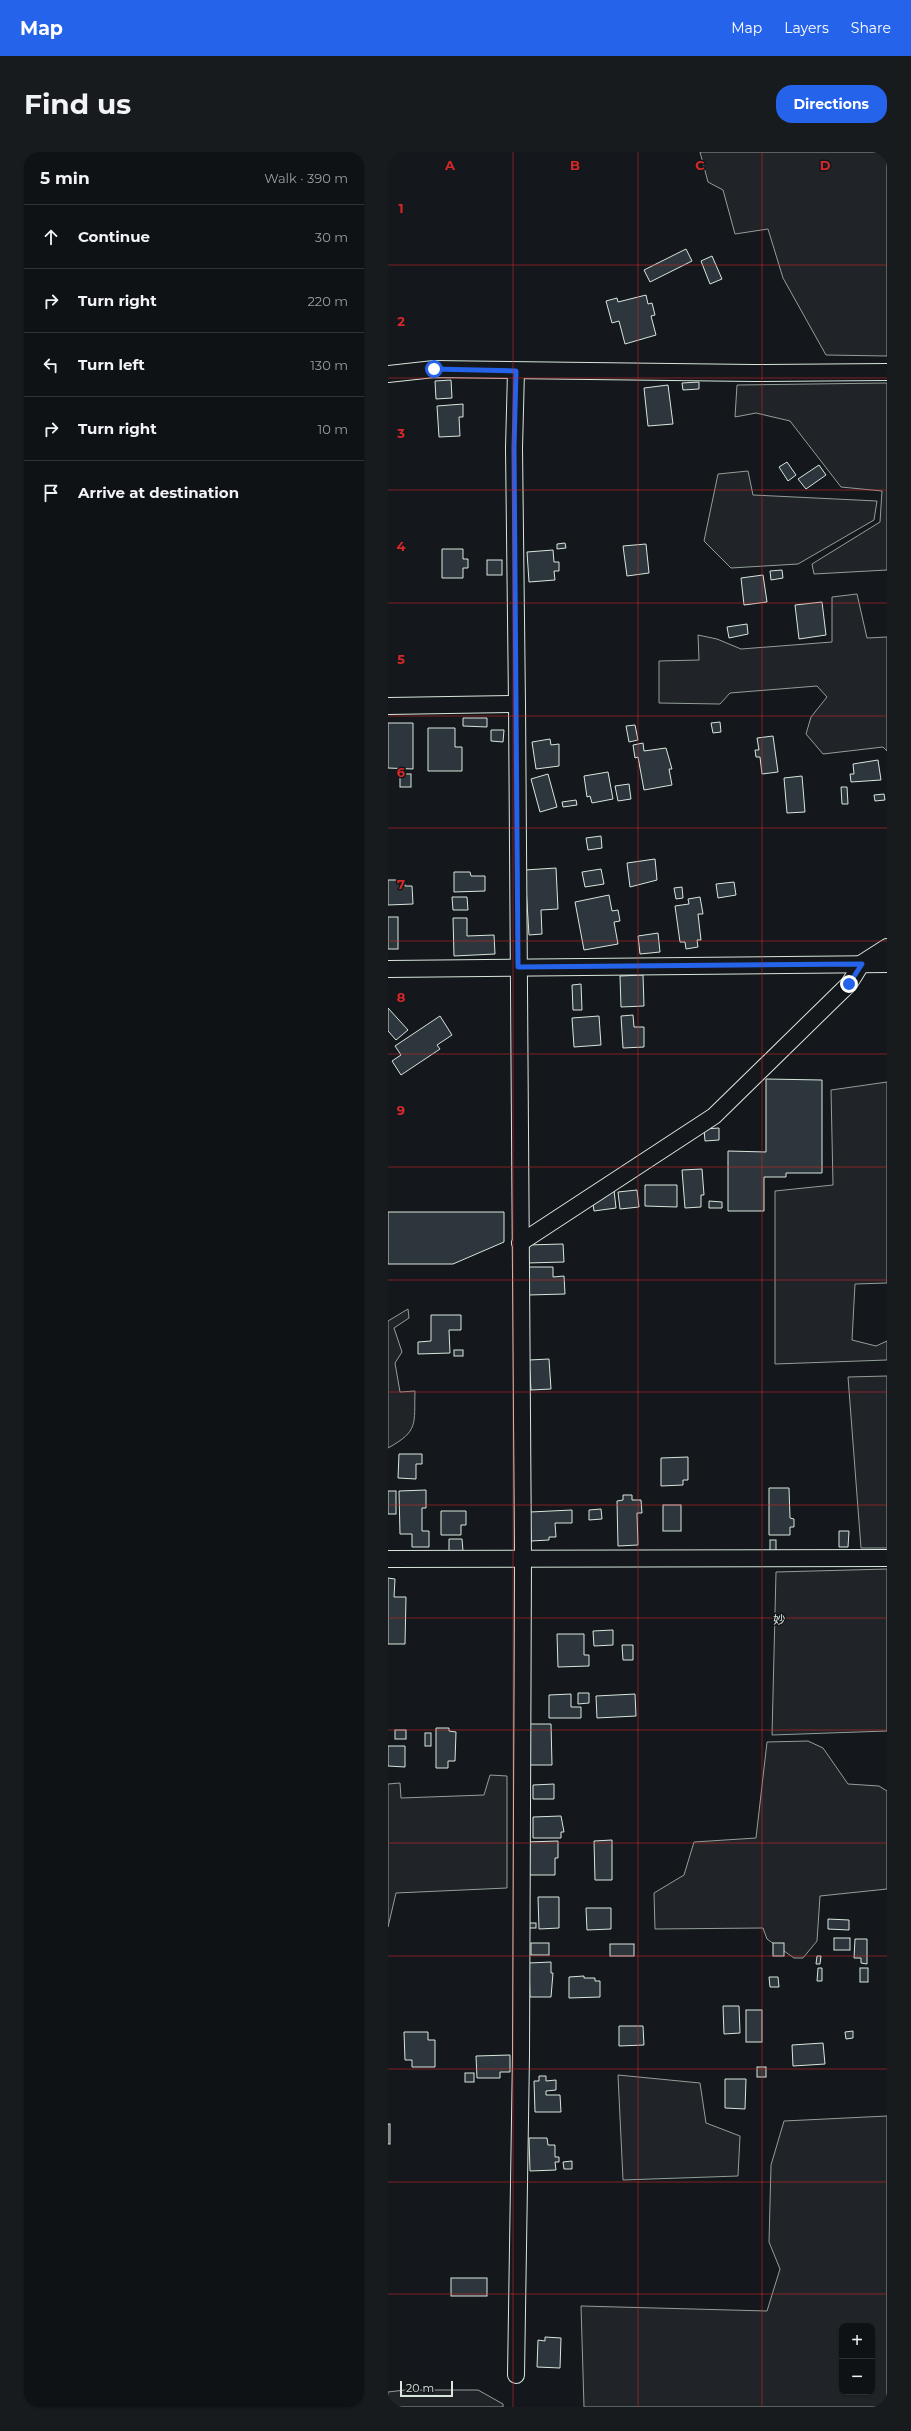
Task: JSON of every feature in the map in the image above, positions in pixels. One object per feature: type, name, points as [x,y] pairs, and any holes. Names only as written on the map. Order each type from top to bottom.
[{"type":"street","points":[[388,374],[434,369],[516,371],[887,372]]},
{"type":"street","points":[[516,371],[514,448],[518,704],[518,967],[523,1559],[521,2055],[516,2375]]},
{"type":"street","points":[[388,706],[518,704]]},
{"type":"street","points":[[520,1243],[714,1116],[849,984],[862,964],[887,947]]},
{"type":"street","points":[[388,969],[887,964]]},
{"type":"street","points":[[388,1559],[887,1558]]},
{"type":"shaded area","points":[[700,152],[887,152],[887,356],[826,355],[783,278],[768,229],[735,234],[723,190],[708,182]]},
{"type":"shaded area","points":[[887,383],[887,570],[814,574],[812,564],[880,522],[882,491],[841,487],[790,421],[756,413],[735,417],[737,385]]},
{"type":"shaded area","points":[[748,471],[753,495],[877,501],[874,520],[798,564],[731,568],[704,541],[718,474]]},
{"type":"shaded area","points":[[857,594],[867,638],[887,637],[887,751],[883,747],[823,754],[806,734],[811,717],[827,697],[817,686],[730,693],[720,704],[659,703],[659,661],[699,660],[698,635],[717,639],[741,649],[832,642],[832,597]]},
{"type":"shaded area","points":[[887,1082],[887,1283],[855,1284],[852,1340],[876,1346],[887,1341],[887,1360],[775,1364],[775,1191],[833,1185],[831,1090]]},
{"type":"shaded area","points":[[408,1309],[409,1318],[394,1328],[402,1352],[395,1363],[400,1392],[415,1391],[413,1426],[405,1437],[388,1448],[388,1321]]},
{"type":"shaded area","points":[[887,1376],[887,1548],[861,1548],[848,1377]]},
{"type":"shaded area","points":[[887,1569],[887,1731],[772,1735],[776,1572]]},
{"type":"shaded area","points":[[808,1741],[823,1748],[848,1784],[879,1786],[887,1791],[887,1889],[820,1896],[817,1941],[803,1958],[794,1958],[767,1939],[763,1928],[655,1929],[654,1893],[684,1875],[694,1842],[756,1838],[767,1742]]},
{"type":"shaded area","points":[[490,1775],[507,1776],[507,1888],[396,1893],[388,1927],[388,1784],[400,1783],[401,1798],[484,1795]]},
{"type":"shaded area","points":[[618,2075],[700,2083],[706,2123],[740,2136],[738,2176],[623,2180]]},
{"type":"shaded area","points":[[887,2116],[887,2407],[584,2407],[581,2306],[767,2311],[780,2269],[769,2242],[771,2165],[784,2121]]},
{"type":"shaded area","points":[[405,2390],[478,2390],[503,2404],[503,2407],[388,2407],[388,2392]]},
{"type":"building","points":[[686,249],[692,261],[650,282],[644,270]]},
{"type":"building","points":[[712,256],[722,279],[710,284],[701,261]]},
{"type":"building","points":[[646,295],[648,304],[652,303],[655,315],[651,316],[656,335],[625,344],[619,321],[612,323],[606,301],[617,298],[618,302]]},
{"type":"building","points":[[451,380],[452,398],[436,399],[435,381]]},
{"type":"building","points":[[699,382],[699,389],[683,390],[682,383]]},
{"type":"building","points":[[668,385],[673,424],[648,426],[644,388]]},
{"type":"building","points":[[463,404],[463,417],[459,417],[460,436],[439,437],[437,406]]},
{"type":"building","points":[[787,462],[796,475],[788,481],[779,467]]},
{"type":"building","points":[[819,465],[826,475],[806,489],[798,479]]},
{"type":"building","points":[[565,543],[566,548],[557,549],[557,544]]},
{"type":"building","points":[[646,544],[649,573],[627,576],[623,546]]},
{"type":"building","points":[[442,549],[463,549],[463,559],[468,559],[468,568],[463,568],[463,578],[442,578]]},
{"type":"building","points":[[553,550],[554,562],[559,562],[559,571],[554,571],[555,580],[529,582],[527,552]]},
{"type":"building","points":[[487,560],[502,560],[502,575],[487,575]]},
{"type":"building","points":[[782,570],[783,578],[771,580],[770,571]]},
{"type":"building","points":[[763,575],[767,602],[744,605],[741,578]]},
{"type":"building","points":[[822,602],[826,635],[799,639],[795,605]]},
{"type":"building","points":[[747,624],[748,634],[729,638],[727,627]]},
{"type":"building","points":[[463,718],[487,718],[487,727],[463,726]]},
{"type":"building","points":[[720,722],[721,732],[713,733],[711,723]]},
{"type":"building","points":[[388,723],[413,723],[413,769],[388,768]]},
{"type":"building","points":[[635,725],[638,740],[629,742],[626,726]]},
{"type":"building","points":[[428,728],[455,728],[455,747],[462,747],[462,771],[428,771]]},
{"type":"building","points":[[491,730],[504,730],[503,742],[491,741]]},
{"type":"building","points":[[773,736],[778,772],[762,774],[760,757],[756,757],[755,750],[759,750],[757,738]]},
{"type":"building","points":[[550,739],[551,745],[559,744],[559,766],[536,769],[532,742]]},
{"type":"building","points":[[643,743],[644,751],[666,748],[672,769],[669,769],[672,785],[644,790],[638,757],[635,758],[633,745]]},
{"type":"building","points":[[878,760],[881,780],[851,782],[850,774],[854,774],[853,764]]},
{"type":"building","points":[[608,772],[613,799],[592,803],[590,796],[587,797],[584,776]]},
{"type":"building","points":[[400,774],[411,774],[411,787],[400,787]]},
{"type":"building","points":[[548,774],[557,807],[540,812],[531,779]]},
{"type":"building","points":[[802,776],[805,812],[787,813],[784,778]]},
{"type":"building","points":[[629,784],[631,799],[618,801],[615,786]]},
{"type":"building","points":[[841,787],[847,787],[848,804],[842,804]]},
{"type":"building","points":[[884,794],[885,800],[875,801],[874,795]]},
{"type":"building","points":[[576,800],[577,805],[563,807],[562,802]]},
{"type":"building","points":[[601,836],[602,848],[588,850],[586,838]]},
{"type":"building","points":[[655,859],[657,880],[630,887],[627,863]]},
{"type":"building","points":[[556,868],[558,909],[541,910],[542,934],[529,935],[525,870]]},
{"type":"building","points":[[601,869],[604,884],[585,887],[582,872]]},
{"type":"building","points":[[454,872],[470,872],[471,876],[485,876],[485,891],[454,892]]},
{"type":"building","points":[[388,880],[404,880],[405,886],[412,886],[413,904],[388,905]]},
{"type":"building","points":[[734,882],[736,895],[718,898],[716,884]]},
{"type":"building","points":[[682,887],[683,898],[676,899],[674,888]]},
{"type":"building","points":[[609,895],[612,911],[618,910],[620,921],[614,922],[618,944],[584,950],[575,902]]},
{"type":"building","points":[[452,897],[467,897],[468,910],[453,910]]},
{"type":"building","points":[[700,897],[703,914],[698,914],[701,940],[697,940],[698,947],[686,949],[685,942],[680,942],[675,906],[689,904],[688,899]]},
{"type":"building","points":[[388,917],[398,917],[398,949],[388,949]]},
{"type":"building","points":[[453,918],[467,918],[467,936],[494,935],[495,954],[454,956]]},
{"type":"building","points":[[658,933],[660,952],[640,954],[638,936]]},
{"type":"building","points":[[643,975],[644,1006],[621,1007],[620,976]]},
{"type":"building","points":[[581,984],[582,1010],[573,1010],[572,985]]},
{"type":"building","points":[[388,1008],[408,1030],[396,1040],[388,1031]]},
{"type":"building","points":[[633,1015],[634,1027],[644,1027],[644,1047],[623,1048],[621,1016]]},
{"type":"building","points":[[440,1016],[452,1035],[437,1045],[440,1049],[401,1075],[392,1061],[401,1055],[395,1046]]},
{"type":"building","points":[[599,1016],[601,1045],[574,1047],[572,1018]]},
{"type":"building","points":[[766,1079],[822,1080],[822,1173],[786,1173],[786,1177],[764,1177],[764,1211],[728,1211],[728,1151],[766,1152]]},
{"type":"building","points":[[719,1128],[719,1140],[705,1141],[704,1129]]},
{"type":"building","points":[[702,1169],[704,1195],[701,1195],[701,1207],[685,1208],[682,1170]]},
{"type":"building","points":[[645,1185],[677,1185],[677,1207],[645,1206]]},
{"type":"building","points":[[614,1190],[616,1208],[594,1211],[593,1204]]},
{"type":"building","points":[[637,1190],[639,1207],[620,1209],[618,1192]]},
{"type":"building","points":[[709,1201],[722,1202],[722,1208],[709,1208]]},
{"type":"building","points":[[388,1212],[504,1212],[504,1242],[453,1264],[388,1264]]},
{"type":"building","points":[[563,1244],[564,1262],[527,1263],[526,1245]]},
{"type":"building","points":[[528,1267],[553,1267],[553,1277],[564,1276],[565,1294],[528,1295]]},
{"type":"building","points":[[431,1315],[461,1315],[461,1330],[449,1330],[450,1353],[418,1354],[418,1342],[431,1341]]},
{"type":"building","points":[[454,1350],[463,1350],[463,1356],[454,1356]]},
{"type":"building","points":[[549,1359],[551,1389],[531,1390],[529,1360]]},
{"type":"building","points":[[399,1454],[422,1454],[422,1464],[416,1464],[416,1479],[398,1478]]},
{"type":"building","points":[[688,1457],[688,1480],[683,1480],[683,1485],[661,1486],[661,1458]]},
{"type":"building","points":[[769,1488],[789,1488],[790,1518],[794,1519],[794,1527],[790,1527],[790,1535],[769,1535]]},
{"type":"building","points":[[426,1490],[426,1508],[422,1508],[422,1531],[429,1531],[429,1547],[412,1547],[412,1534],[400,1534],[399,1491]]},
{"type":"building","points":[[388,1491],[396,1491],[396,1514],[388,1514]]},
{"type":"building","points":[[623,1495],[632,1495],[632,1500],[641,1500],[642,1513],[637,1513],[638,1545],[618,1546],[617,1501],[623,1500]]},
{"type":"building","points":[[663,1505],[681,1505],[681,1531],[663,1531]]},
{"type":"building","points":[[601,1509],[602,1519],[589,1520],[589,1510]]},
{"type":"building","points":[[572,1510],[572,1523],[555,1523],[556,1537],[549,1537],[549,1540],[531,1541],[530,1512]]},
{"type":"building","points":[[441,1511],[466,1511],[466,1525],[461,1525],[461,1535],[441,1535]]},
{"type":"building","points":[[839,1531],[849,1531],[848,1547],[839,1547]]},
{"type":"building","points":[[449,1539],[462,1539],[463,1551],[449,1551]]},
{"type":"building","points":[[770,1540],[776,1540],[776,1551],[770,1551]]},
{"type":"building","points":[[388,1578],[395,1579],[394,1597],[406,1597],[405,1644],[388,1644]]},
{"type":"building","points":[[613,1630],[613,1645],[594,1646],[593,1631]]},
{"type":"building","points":[[557,1634],[584,1634],[584,1655],[589,1655],[589,1666],[558,1667]]},
{"type":"building","points":[[622,1645],[633,1645],[633,1660],[623,1660]]},
{"type":"building","points":[[578,1693],[589,1693],[589,1703],[578,1704]]},
{"type":"building","points":[[571,1694],[571,1707],[581,1707],[581,1718],[549,1718],[549,1695]]},
{"type":"building","points":[[635,1694],[636,1716],[597,1718],[596,1696]]},
{"type":"building","points":[[528,1724],[551,1724],[552,1765],[529,1765]]},
{"type":"building","points":[[436,1728],[449,1728],[449,1731],[456,1732],[455,1761],[448,1761],[448,1768],[436,1768]]},
{"type":"building","points":[[395,1730],[406,1730],[406,1739],[395,1739]]},
{"type":"building","points":[[425,1733],[431,1733],[431,1746],[425,1746]]},
{"type":"building","points":[[388,1746],[405,1746],[405,1767],[388,1766]]},
{"type":"building","points":[[554,1784],[554,1799],[533,1799],[533,1785]]},
{"type":"building","points":[[561,1816],[564,1832],[561,1832],[561,1838],[533,1838],[533,1817]]},
{"type":"building","points":[[612,1840],[612,1880],[595,1880],[594,1841]]},
{"type":"building","points":[[558,1841],[558,1858],[555,1858],[555,1875],[527,1875],[526,1842]]},
{"type":"building","points":[[538,1897],[559,1897],[559,1928],[539,1929]]},
{"type":"building","points":[[586,1908],[611,1908],[611,1929],[587,1930]]},
{"type":"building","points":[[828,1919],[849,1920],[849,1930],[828,1929]]},
{"type":"building","points":[[527,1923],[536,1923],[536,1928],[527,1928]]},
{"type":"building","points":[[834,1938],[850,1938],[850,1950],[834,1950]]},
{"type":"building","points":[[855,1939],[867,1939],[867,1964],[861,1963],[861,1958],[854,1958]]},
{"type":"building","points":[[531,1943],[549,1943],[549,1955],[531,1955]]},
{"type":"building","points":[[773,1943],[784,1943],[784,1956],[773,1956]]},
{"type":"building","points":[[610,1944],[634,1944],[634,1956],[610,1956]]},
{"type":"building","points":[[817,1956],[821,1956],[820,1964],[816,1964]]},
{"type":"building","points":[[551,1962],[551,1973],[553,1973],[551,1997],[530,1997],[529,1963]]},
{"type":"building","points":[[818,1968],[822,1968],[822,1981],[817,1981]]},
{"type":"building","points":[[860,1968],[868,1968],[868,1982],[860,1982]]},
{"type":"building","points":[[584,1976],[584,1978],[595,1978],[595,1981],[600,1981],[600,1997],[569,1998],[569,1977]]},
{"type":"building","points":[[769,1977],[778,1977],[779,1987],[770,1987]]},
{"type":"building","points":[[723,2006],[739,2006],[740,2033],[724,2034]]},
{"type":"building","points":[[746,2010],[762,2010],[762,2042],[746,2042]]},
{"type":"building","points":[[619,2026],[643,2026],[644,2045],[619,2046]]},
{"type":"building","points":[[853,2031],[853,2038],[846,2039],[845,2032]]},
{"type":"building","points":[[404,2032],[428,2032],[428,2040],[435,2040],[435,2067],[412,2067],[412,2060],[405,2060]]},
{"type":"building","points":[[823,2043],[825,2064],[793,2066],[792,2045]]},
{"type":"building","points":[[510,2055],[510,2072],[500,2072],[500,2078],[477,2078],[476,2056]]},
{"type":"building","points":[[757,2067],[766,2067],[766,2077],[757,2077]]},
{"type":"building","points":[[465,2073],[474,2073],[474,2082],[465,2082]]},
{"type":"building","points":[[539,2076],[546,2076],[546,2081],[556,2080],[556,2090],[546,2091],[546,2095],[560,2095],[561,2112],[535,2112],[534,2081],[539,2081]]},
{"type":"building","points":[[725,2079],[746,2079],[745,2109],[725,2108]]},
{"type":"building","points":[[388,2124],[390,2124],[390,2144],[388,2144]]},
{"type":"building","points":[[529,2138],[547,2138],[548,2145],[555,2145],[555,2157],[559,2157],[559,2162],[555,2162],[556,2170],[530,2171]]},
{"type":"building","points":[[572,2161],[572,2169],[564,2169],[563,2162]]},
{"type":"building","points":[[451,2278],[487,2278],[487,2296],[451,2296]]},
{"type":"building","points":[[545,2337],[561,2338],[560,2368],[537,2367],[538,2340],[545,2341]]},
{"type":"district","name":"妙","points":[[779,1619]]},
{"type":"route","points":[[434,369],[516,371],[514,448],[518,704],[518,967],[862,964],[849,984]]}]
